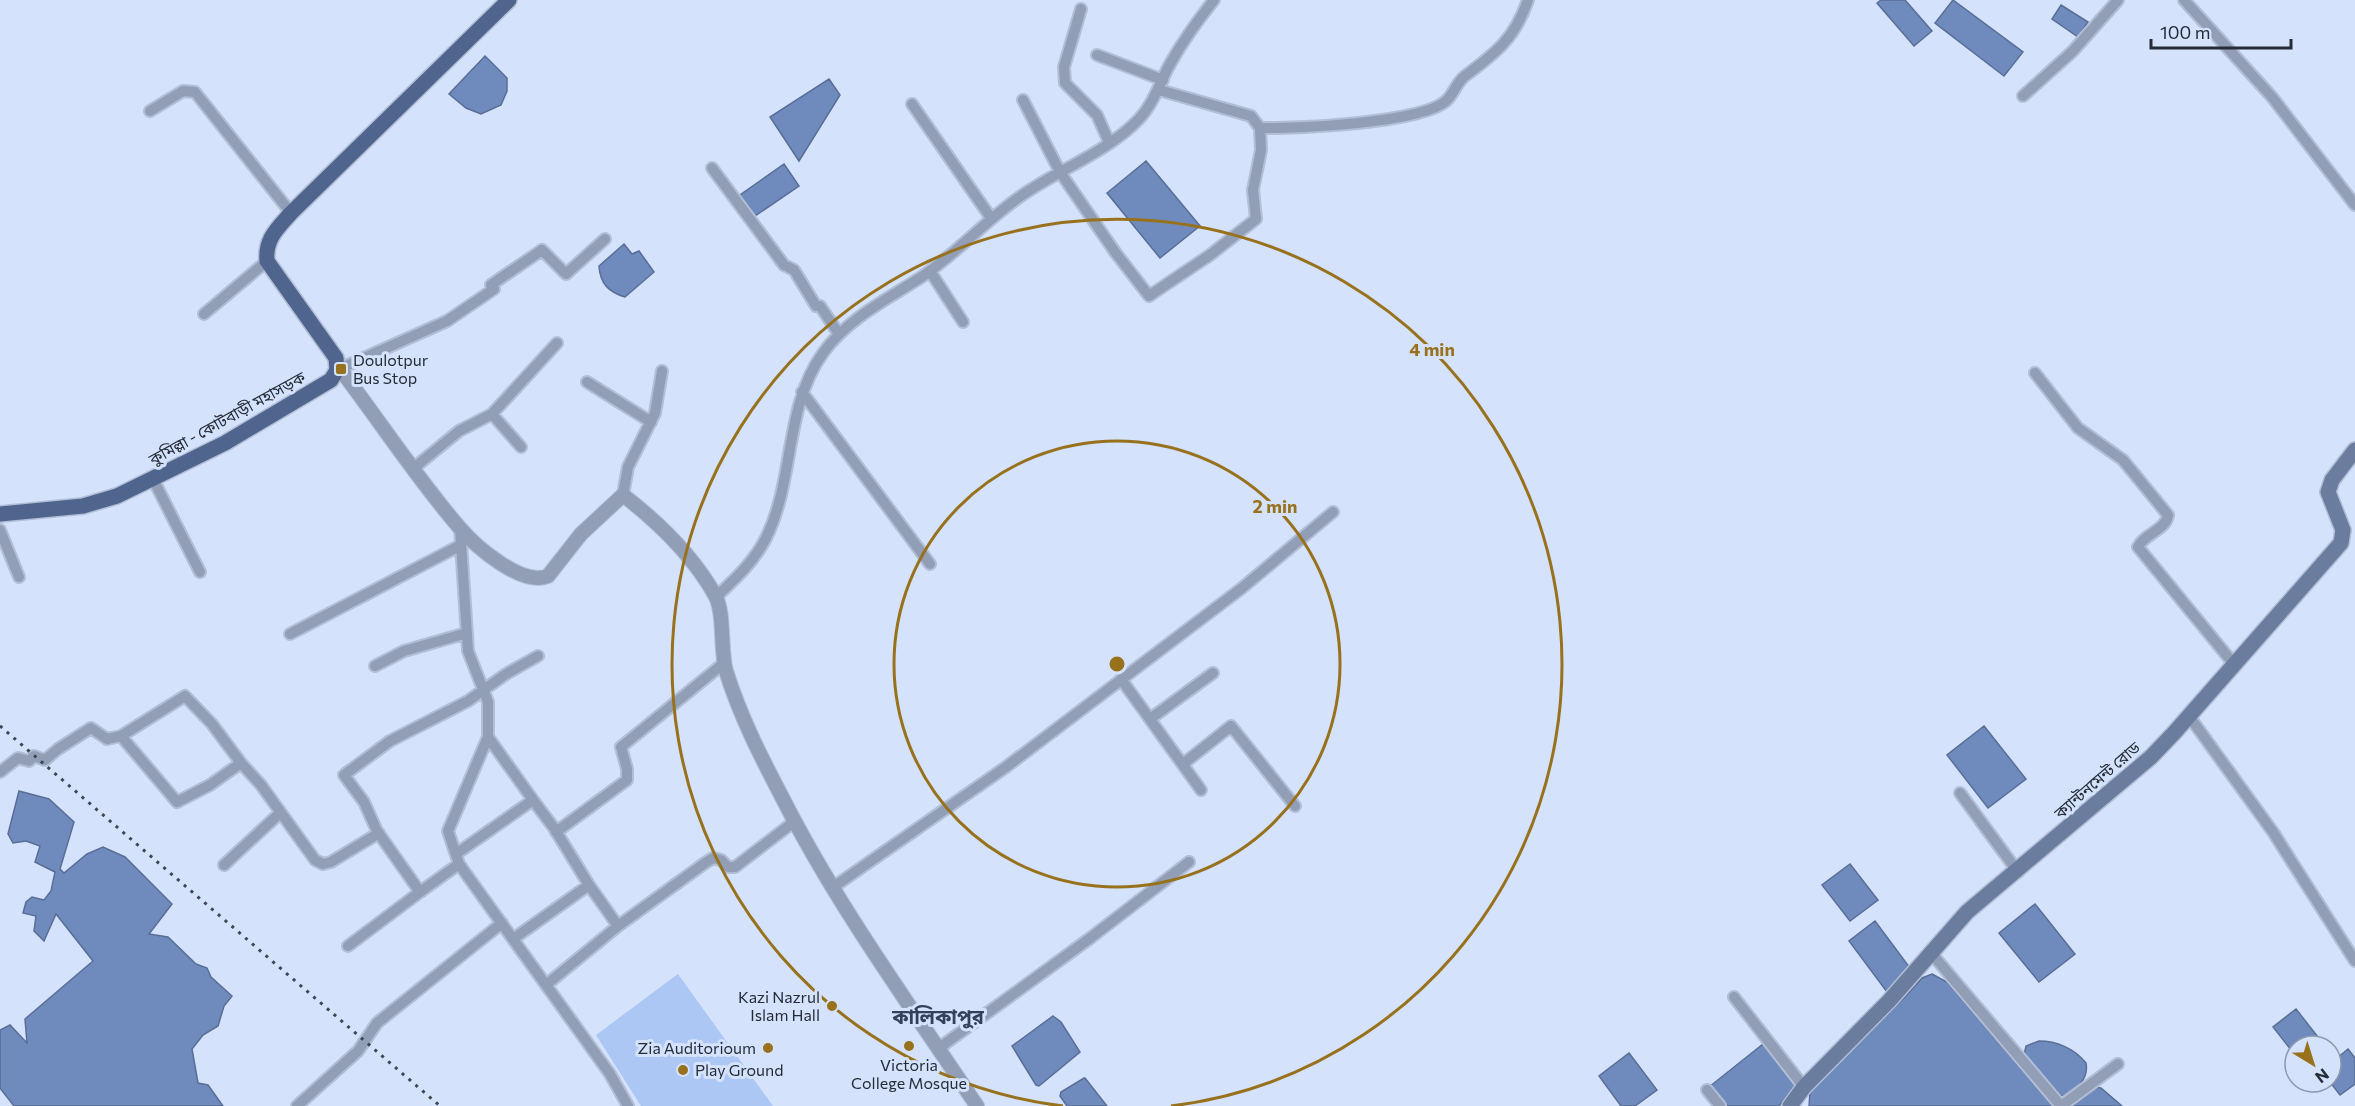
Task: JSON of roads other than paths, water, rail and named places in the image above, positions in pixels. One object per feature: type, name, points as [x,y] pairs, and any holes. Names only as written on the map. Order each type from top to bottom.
[{"type":"main road","points":[[337,370],[336,358],[267,261],[266,248],[270,238],[291,213],[509,0]]},
{"type":"main road","name":"কুমিল্লা - কোটবাড়ী মহাসড়ক","points":[[0,514],[83,506],[117,496],[292,404],[331,380],[337,370]]},
{"type":"main road","name":"ক্যান্টনমেন্ট রোড","points":[[1790,1106],[1804,1087],[1932,954],[1967,912],[2018,872],[2151,757],[2341,543],[2343,530],[2328,492],[2332,480],[2355,450]]},
{"type":"street","points":[[716,597],[755,557],[766,537],[782,494],[802,392],[822,354],[839,333],[852,321],[946,260],[991,218],[1110,142],[1140,118],[1194,26],[1214,0]]},
{"type":"street","points":[[1260,128],[1299,129],[1346,124],[1392,118],[1434,108],[1446,101],[1457,83],[1497,52],[1519,25],[1528,0]]},
{"type":"street","points":[[2023,96],[2073,51],[2118,0]]},
{"type":"street","points":[[2184,0],[2272,97],[2355,205]]},
{"type":"street","points":[[1081,9],[1064,67],[1065,83],[1097,115],[1110,142]]},
{"type":"street","points":[[1023,100],[1060,172],[1115,252],[1149,296],[1210,255],[1256,219],[1253,190],[1261,150],[1260,128],[1251,116],[1161,85],[1097,55]]},
{"type":"street","points":[[150,111],[183,91],[195,92],[291,213]]},
{"type":"street","points":[[912,104],[991,218]]},
{"type":"street","points":[[712,168],[784,265],[794,270],[816,306],[820,306],[839,333]]},
{"type":"street","points":[[337,370],[447,321],[494,289],[491,285],[542,250],[566,274],[605,239]]},
{"type":"street","points":[[204,314],[267,261]]},
{"type":"street","points":[[930,271],[963,322]]},
{"type":"street","points":[[414,467],[459,431],[492,414],[517,391],[557,344]]},
{"type":"street","points":[[337,370],[343,373],[460,528],[507,568],[542,579],[554,571],[581,534],[623,495],[628,467],[651,422],[662,371]]},
{"type":"street","points":[[2035,373],[2078,428],[2123,460],[2168,515],[2166,521],[2142,540],[2138,547],[2234,663]]},
{"type":"street","points":[[587,382],[651,422]]},
{"type":"street","points":[[802,392],[930,564]]},
{"type":"street","points":[[492,414],[521,447]]},
{"type":"street","points":[[153,479],[200,572]]},
{"type":"street","points":[[623,495],[689,556],[716,597],[724,663],[750,736],[768,765],[795,821],[832,888],[977,1106]]},
{"type":"street","points":[[832,888],[1006,767],[1242,588],[1334,512]]},
{"type":"street","points":[[460,528],[468,651],[488,702],[488,737],[448,831],[458,859],[610,1074],[628,1106]]},
{"type":"street","points":[[0,530],[19,578]]},
{"type":"street","points":[[290,634],[461,546]]},
{"type":"street","points":[[375,666],[404,651],[467,633]]},
{"type":"street","points":[[420,892],[379,833],[364,802],[345,775],[390,741],[468,701],[538,656]]},
{"type":"street","points":[[556,832],[627,780],[627,769],[621,747],[724,663]]},
{"type":"street","points":[[1150,719],[1213,673]]},
{"type":"street","points":[[1121,679],[1201,790]]},
{"type":"street","points":[[0,772],[18,758],[29,761],[34,756],[45,760],[57,749],[91,728],[107,739],[121,736],[185,696],[212,724],[241,763],[261,785],[315,860],[322,864],[331,862],[379,833]]},
{"type":"street","points":[[2188,716],[2272,832],[2355,961]]},
{"type":"street","points":[[1183,764],[1231,726],[1295,806]]},
{"type":"street","points":[[121,736],[177,802],[210,785],[241,763]]},
{"type":"street","points":[[488,737],[556,832],[618,926]]},
{"type":"street","points":[[1960,793],[2018,872]]},
{"type":"street","points":[[348,946],[420,892],[533,800]]},
{"type":"street","points":[[224,865],[280,813]]},
{"type":"street","points":[[546,985],[618,926],[705,863],[713,858],[721,860],[728,867],[735,867],[795,821]]},
{"type":"street","points":[[939,1048],[1089,939],[1189,862]]},
{"type":"street","points":[[513,939],[589,885]]},
{"type":"street","points":[[303,1104],[358,1051],[377,1023],[502,923]]},
{"type":"street","points":[[1932,954],[2061,1106],[2118,1064]]},
{"type":"street","points":[[1734,997],[1804,1087]]},
{"type":"street","points":[[1707,1090],[1720,1106]]},
{"type":"railway","points":[[0,726],[440,1106]]},
{"type":"place","name":"Doulotpur Bus Stop","points":[[341,369]]},
{"type":"place","name":"Kazi Nazrul Islam Hall","points":[[832,1006]]},
{"type":"place","name":"Victoria College Mosque","points":[[909,1046]]},
{"type":"place","name":"Zia Auditorioum","points":[[768,1048]]},
{"type":"place","name":"Play Ground","points":[[683,1070]]},
{"type":"district","name":"কালিকাপুর","points":[[938,1017]]}]
